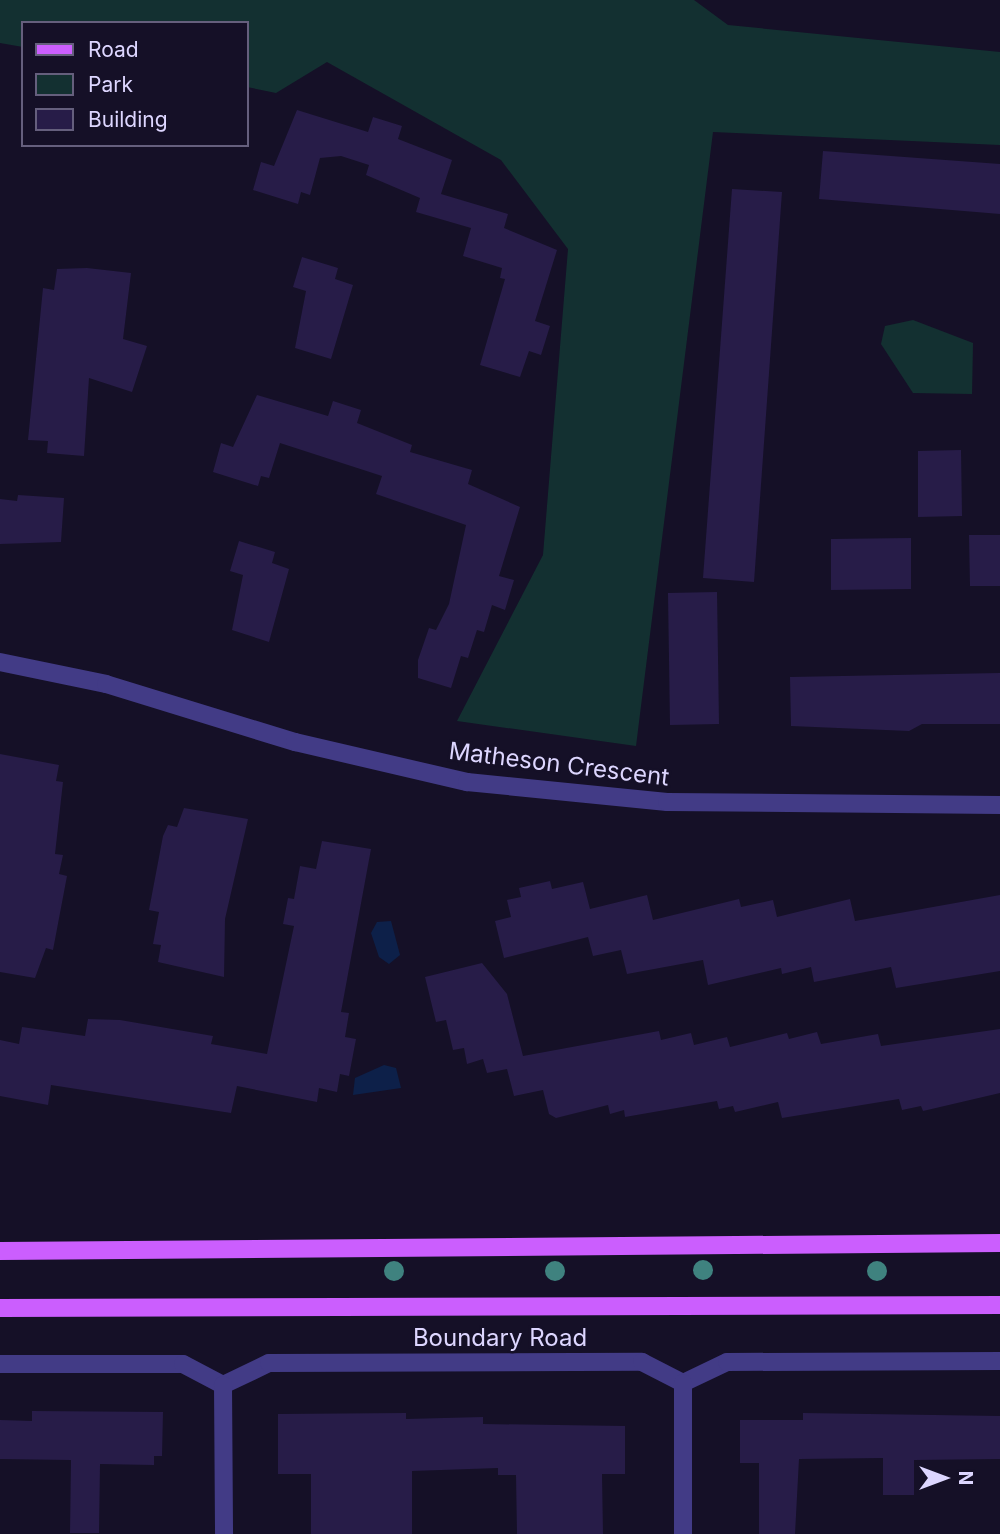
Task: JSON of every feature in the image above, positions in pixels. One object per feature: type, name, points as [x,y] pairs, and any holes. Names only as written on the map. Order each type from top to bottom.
[{"type":"main road","points":[[0,1251],[1000,1243]]},
{"type":"main road","name":"Boundary Road","points":[[0,1308],[1000,1304]]},
{"type":"street","name":"Matheson Crescent","points":[[0,662],[106,684],[295,742],[467,782],[667,802],[1000,805]]},
{"type":"street","points":[[683,1534],[683,1383],[727,1362],[1000,1361]]},
{"type":"street","name":"Boundary Road","points":[[223,1385],[250,1370],[283,1363],[642,1362],[683,1383]]},
{"type":"street","points":[[0,1364],[183,1364],[223,1385],[224,1534]]},
{"type":"green space","points":[[0,0],[694,0],[728,25],[1000,52],[1000,145],[713,132],[636,746],[457,721],[543,555],[568,249],[501,160],[327,62],[276,93],[248,87],[248,21],[21,21],[21,47],[0,43]]},
{"type":"green space","points":[[913,320],[973,343],[972,394],[913,393],[881,344],[885,326]]},
{"type":"water","points":[[391,921],[400,955],[389,964],[379,957],[371,933],[377,922]]},
{"type":"water","points":[[384,1065],[396,1068],[401,1088],[353,1095],[355,1078]]},
{"type":"building","points":[[297,110],[368,132],[373,117],[402,126],[398,139],[452,160],[441,194],[508,214],[504,228],[557,250],[535,321],[550,326],[541,355],[529,351],[520,377],[480,365],[505,279],[500,278],[502,268],[463,256],[471,228],[416,212],[420,198],[366,175],[369,165],[341,156],[320,158],[310,195],[301,192],[298,204],[253,190],[261,162],[274,166]]},
{"type":"building","points":[[823,151],[1000,164],[1000,214],[819,199]]},
{"type":"building","points":[[732,189],[782,192],[754,582],[703,578]]},
{"type":"building","points":[[302,257],[338,268],[335,279],[353,285],[331,359],[295,348],[306,291],[293,287]]},
{"type":"building","points":[[87,268],[131,273],[123,339],[147,346],[132,392],[89,378],[84,456],[47,453],[48,441],[28,440],[43,288],[54,290],[57,269]]},
{"type":"building","points":[[257,395],[328,416],[333,401],[361,410],[357,423],[412,445],[410,452],[472,470],[468,484],[520,507],[499,576],[514,580],[505,610],[492,605],[484,632],[477,630],[468,658],[461,656],[451,688],[418,678],[418,660],[429,628],[436,630],[449,604],[466,525],[376,494],[382,476],[280,443],[269,478],[261,476],[258,486],[213,472],[221,443],[233,447]]},
{"type":"building","points":[[961,450],[962,516],[918,517],[918,451]]},
{"type":"building","points":[[18,495],[64,498],[61,542],[0,544],[0,499],[17,501]]},
{"type":"building","points":[[969,535],[1000,535],[1000,586],[970,586]]},
{"type":"building","points":[[911,538],[911,589],[831,590],[831,539]]},
{"type":"building","points":[[239,541],[275,552],[272,563],[289,569],[269,642],[232,630],[243,575],[230,571]]},
{"type":"building","points":[[717,592],[719,724],[670,725],[668,593]]},
{"type":"building","points":[[1000,673],[1000,724],[922,724],[909,731],[791,726],[790,677]]},
{"type":"building","points":[[0,754],[59,765],[56,781],[63,782],[55,854],[63,855],[59,874],[67,876],[53,950],[46,948],[35,978],[0,972]]},
{"type":"building","points":[[184,808],[248,819],[225,919],[224,977],[158,962],[161,945],[153,944],[159,912],[149,910],[163,836],[168,825],[177,827]]},
{"type":"building","points":[[322,841],[371,849],[341,1012],[349,1013],[345,1037],[356,1039],[349,1076],[340,1074],[337,1092],[319,1088],[317,1102],[237,1086],[231,1113],[51,1085],[48,1105],[0,1096],[0,1040],[19,1044],[22,1027],[85,1036],[88,1019],[120,1020],[213,1036],[211,1044],[267,1054],[294,926],[283,924],[288,898],[294,899],[300,866],[316,869]]},
{"type":"building","points":[[550,881],[552,889],[583,882],[590,909],[647,895],[653,920],[739,899],[741,907],[773,900],[777,917],[850,899],[855,921],[1000,895],[1000,971],[896,988],[891,967],[814,982],[811,967],[782,974],[781,968],[708,985],[703,960],[627,974],[621,950],[593,956],[588,937],[504,958],[495,921],[511,917],[507,900],[521,897],[519,888]]},
{"type":"building","points":[[482,963],[507,994],[523,1056],[659,1031],[661,1040],[691,1033],[694,1045],[727,1037],[730,1047],[787,1033],[789,1039],[817,1032],[821,1044],[878,1034],[881,1046],[1000,1029],[1000,1093],[923,1111],[921,1106],[902,1110],[899,1099],[782,1118],[778,1102],[735,1112],[733,1106],[719,1109],[717,1101],[625,1117],[624,1110],[610,1114],[608,1105],[556,1118],[549,1114],[543,1090],[514,1096],[507,1069],[487,1073],[483,1059],[467,1064],[464,1048],[453,1050],[446,1020],[436,1022],[425,977]]},
{"type":"building","points":[[32,1411],[163,1412],[162,1456],[154,1456],[154,1465],[100,1464],[99,1533],[70,1533],[71,1460],[0,1459],[0,1420],[32,1421]]},
{"type":"building","points":[[406,1413],[406,1419],[483,1417],[483,1424],[625,1426],[625,1474],[602,1474],[603,1534],[517,1534],[516,1475],[498,1475],[498,1468],[412,1471],[412,1534],[311,1534],[311,1474],[278,1474],[278,1414]]},
{"type":"building","points":[[803,1413],[1000,1416],[1000,1459],[914,1460],[914,1495],[883,1495],[883,1458],[799,1459],[795,1534],[759,1534],[759,1463],[740,1463],[740,1420],[803,1420]]}]
